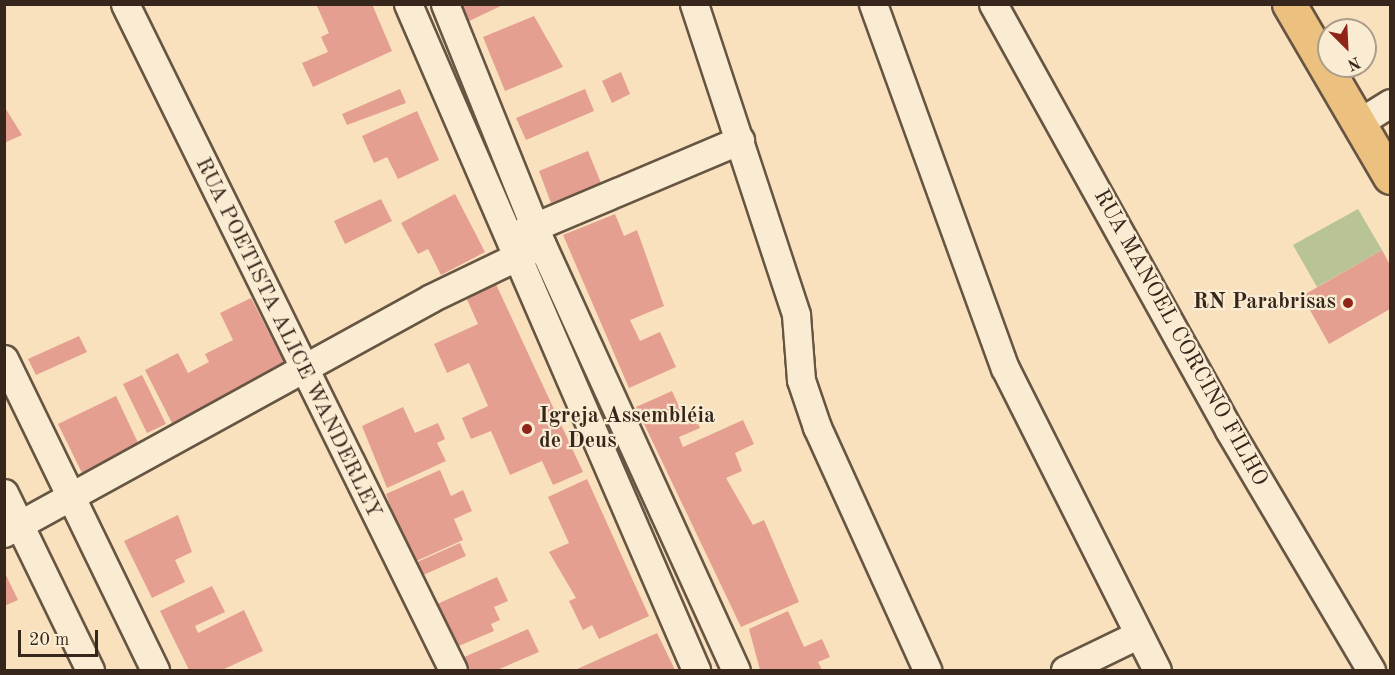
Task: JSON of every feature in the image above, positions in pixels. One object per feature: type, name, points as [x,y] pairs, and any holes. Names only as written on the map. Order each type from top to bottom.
[{"type":"main road","points":[[1289,4],[1390,177]]},
{"type":"street","name":"RUA POETISTA ALICE WANDERLEY","points":[[125,4],[453,670]]},
{"type":"street","points":[[408,4],[696,670]]},
{"type":"street","points":[[446,4],[539,236],[736,670]]},
{"type":"street","points":[[694,4],[796,315],[801,380],[817,427],[927,670]]},
{"type":"street","points":[[873,4],[996,347],[1137,635],[1157,670]]},
{"type":"street","name":"RUA MANOEL CORCINO FILHO","points":[[993,4],[1229,430],[1371,670]]},
{"type":"street","points":[[1359,122],[1390,103]]},
{"type":"street","points":[[12,530],[303,369],[514,247],[740,140]]},
{"type":"street","points":[[4,359],[69,500],[155,670]]},
{"type":"street","points":[[4,493],[12,530],[90,670]]},
{"type":"street","points":[[1065,670],[1137,635]]},
{"type":"green space","points":[[1358,209],[1382,250],[1317,287],[1293,245]]},
{"type":"building","points":[[316,4],[372,4],[392,51],[313,87],[302,63],[328,52],[321,37],[329,33]]},
{"type":"building","points":[[459,4],[505,4],[467,22]]},
{"type":"building","points":[[534,16],[563,67],[505,91],[483,37]]},
{"type":"building","points":[[621,72],[630,94],[612,103],[602,81]]},
{"type":"building","points":[[400,89],[406,103],[347,125],[342,114]]},
{"type":"building","points":[[585,89],[594,111],[526,140],[516,118]]},
{"type":"building","points":[[4,106],[22,135],[4,143]]},
{"type":"building","points":[[417,111],[439,160],[398,179],[387,157],[374,163],[362,136]]},
{"type":"building","points":[[588,151],[601,183],[551,203],[539,171]]},
{"type":"building","points":[[455,194],[485,252],[441,275],[428,249],[418,254],[401,223]]},
{"type":"building","points":[[381,199],[392,221],[345,244],[334,221]]},
{"type":"building","points":[[615,214],[624,236],[637,230],[664,306],[630,320],[640,341],[660,332],[676,367],[629,388],[563,235]]},
{"type":"building","name":"RN Parabrisas","points":[[1382,250],[1390,265],[1390,309],[1329,344],[1302,296]]},
{"type":"building","points":[[495,282],[583,472],[553,485],[542,461],[510,475],[491,431],[471,439],[462,418],[488,406],[469,363],[447,373],[434,344],[478,324],[465,295]]},
{"type":"building","points":[[251,298],[286,366],[173,425],[145,370],[178,353],[188,373],[209,362],[205,354],[233,340],[220,313]]},
{"type":"building","points":[[79,336],[87,352],[36,375],[28,359]]},
{"type":"building","points":[[142,375],[166,424],[147,433],[123,384]]},
{"type":"building","points":[[672,391],[683,415],[692,410],[700,428],[679,437],[683,447],[743,420],[754,444],[735,453],[742,471],[726,478],[753,525],[764,520],[799,602],[741,627],[636,407]]},
{"type":"building","points":[[116,396],[140,447],[83,475],[58,424]]},
{"type":"building","points":[[403,407],[415,433],[438,423],[445,439],[437,443],[446,461],[387,488],[362,426]]},
{"type":"building","points":[[440,470],[451,496],[463,490],[472,511],[454,519],[463,540],[412,563],[386,494]]},
{"type":"building","points":[[587,479],[649,616],[599,639],[592,625],[583,630],[569,601],[576,598],[549,552],[569,543],[548,497]]},
{"type":"building","points":[[178,515],[192,552],[175,560],[185,582],[152,598],[124,541]]},
{"type":"building","points":[[460,543],[466,556],[421,576],[415,563]]},
{"type":"building","points":[[4,571],[18,600],[4,606]]},
{"type":"building","points":[[497,577],[508,601],[494,607],[500,620],[491,624],[494,631],[454,648],[435,605]]},
{"type":"building","points":[[212,586],[225,612],[195,626],[198,633],[244,610],[263,651],[222,670],[189,670],[160,611]]},
{"type":"building","points":[[788,611],[804,647],[822,639],[830,657],[818,662],[822,670],[760,670],[749,629]]},
{"type":"building","points":[[528,629],[539,652],[497,670],[467,670],[462,658]]},
{"type":"building","points":[[657,633],[675,670],[575,670]]},
{"type":"place","name":"RN Parabrisas","points":[[1348,303]]},
{"type":"place","name":"Igreja Assembléia de Deus","points":[[527,429]]}]
